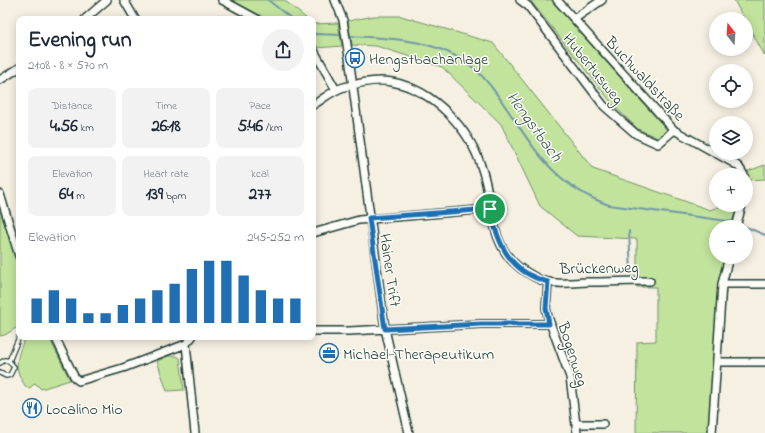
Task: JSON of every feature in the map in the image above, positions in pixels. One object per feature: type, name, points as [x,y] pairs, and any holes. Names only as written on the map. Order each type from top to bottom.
[{"type":"street","points":[[88,16],[107,0]]},
{"type":"street","points":[[124,0],[134,16]]},
{"type":"street","points":[[222,0],[251,16]]},
{"type":"street","name":"Hainer Trift","points":[[335,0],[341,13],[345,30],[385,329],[409,433]]},
{"type":"street","name":"Hubertusweg","points":[[520,0],[528,6],[604,106],[636,134],[658,144],[674,130]]},
{"type":"street","name":"Buchwaldstraße","points":[[557,0],[674,130],[740,168]]},
{"type":"street","points":[[574,19],[602,0]]},
{"type":"street","points":[[316,54],[336,90]]},
{"type":"street","points":[[0,80],[16,70]]},
{"type":"street","points":[[316,104],[336,90],[353,85],[386,81],[399,84],[424,96],[450,115],[470,141],[477,156],[485,177],[490,209],[498,240],[505,254],[522,269],[548,282]]},
{"type":"street","points":[[0,194],[16,246]]},
{"type":"street","points":[[316,232],[347,222],[369,218],[490,209]]},
{"type":"street","points":[[712,433],[722,284],[727,264]]},
{"type":"street","name":"Brückenweg","points":[[548,282],[569,283],[650,281]]},
{"type":"street","name":"Bogenweg","points":[[548,282],[546,308],[549,324],[570,377],[577,433]]},
{"type":"street","points":[[722,284],[765,284]]},
{"type":"street","points":[[316,331],[473,324],[549,324]]},
{"type":"street","points":[[57,340],[77,380],[83,380],[123,368],[186,344],[189,340]]},
{"type":"street","points":[[186,344],[194,433]]},
{"type":"street","points":[[717,362],[765,362]]},
{"type":"street","points":[[576,424],[603,424]]},
{"type":"lane","points":[[9,361],[18,340]]},
{"type":"lane","points":[[0,363],[5,360],[9,361],[14,367],[13,372],[6,376],[0,373]]},
{"type":"green space","points":[[233,0],[284,0],[303,16],[258,16],[251,13]]},
{"type":"green space","points":[[530,0],[551,0],[667,130],[658,138],[638,129],[615,107]]},
{"type":"green space","points":[[734,0],[765,0],[765,56],[753,35],[753,12],[740,12]]},
{"type":"green space","points":[[374,16],[401,16],[493,43],[593,169],[709,210],[709,212],[735,212],[733,220],[709,220],[709,264],[722,264],[718,283],[709,433],[636,433],[637,342],[656,341],[656,287],[637,287],[637,239],[577,236],[540,206],[501,124],[442,67],[376,46],[352,45],[348,21]]},
{"type":"green space","points":[[338,23],[342,46],[316,48],[316,24]]},
{"type":"green space","points":[[765,165],[765,179],[753,180],[753,169]]},
{"type":"green space","points":[[0,205],[16,255],[16,328],[5,335],[0,336]]},
{"type":"green space","points":[[24,340],[50,340],[70,380],[41,389],[35,383],[30,388],[26,387],[17,368]]},
{"type":"green space","points":[[168,356],[177,356],[180,358],[184,390],[167,391],[157,361]]},
{"type":"waterway","name":"Hengstbach","points":[[268,0],[288,16]]},
{"type":"waterway","name":"Hengstbach","points":[[316,34],[344,35]]},
{"type":"waterway","name":"Hengstbach","points":[[348,36],[398,39],[415,42],[446,51],[461,59],[475,69],[488,83],[538,154],[549,166],[561,178],[591,197],[609,205],[720,220]]},
{"type":"waterway","name":"Hengstbach","points":[[753,230],[765,235]]},
{"type":"waterway","points":[[629,231],[631,272]]},
{"type":"place","name":"Hengstbachanlage","points":[[355,58]]},
{"type":"place","name":"Michael-Therapeutikum","points":[[329,353]]},
{"type":"place","name":"Localino Mio","points":[[32,408]]},
{"type":"route","points":[[490,209],[498,240],[505,254],[522,269],[541,280],[548,282],[546,308],[549,324],[481,324],[385,329],[369,218],[490,209]]}]
